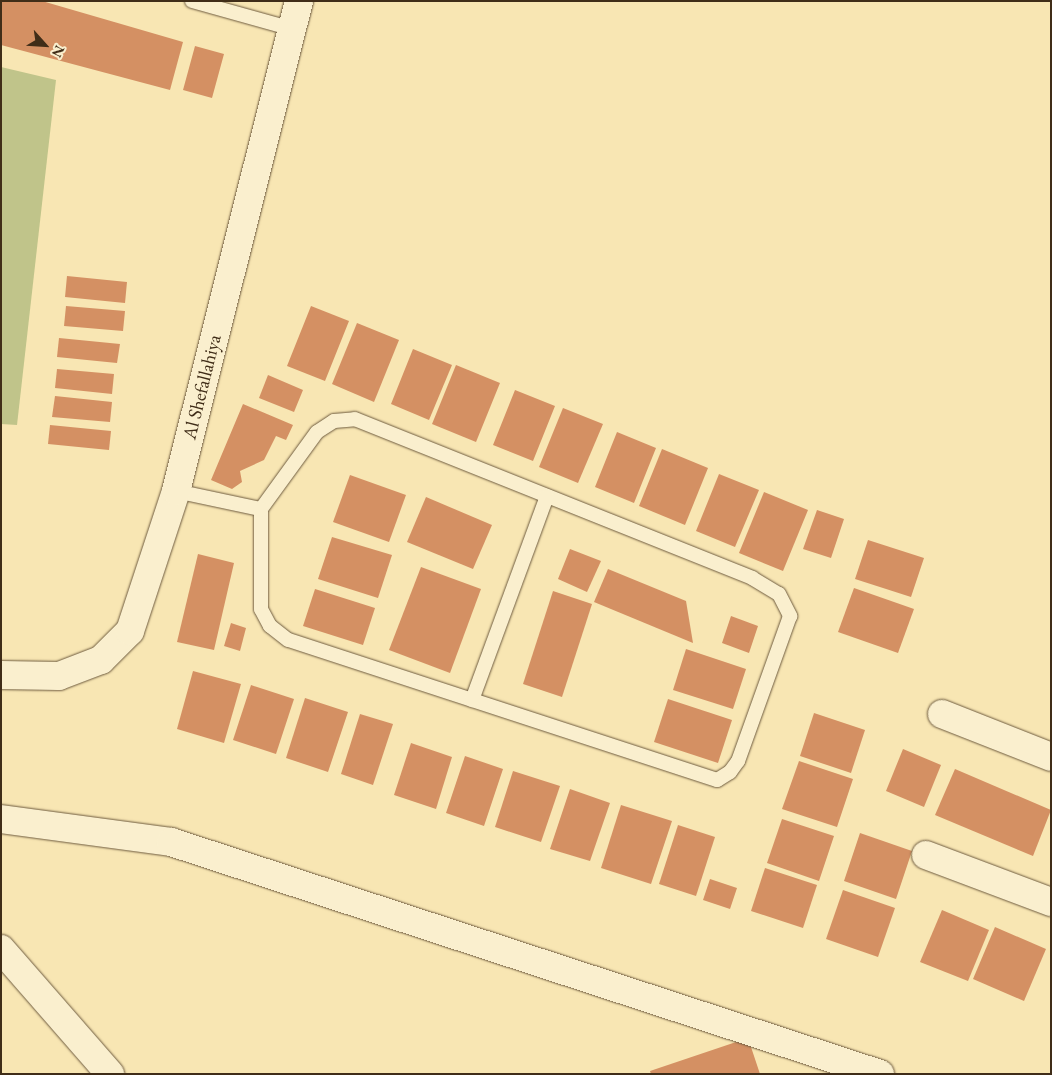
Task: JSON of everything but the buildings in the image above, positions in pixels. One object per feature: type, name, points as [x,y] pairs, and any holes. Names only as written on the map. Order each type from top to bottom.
[{"type":"street","name":"Al Shefallahiya","points":[[1,675],[59,676],[101,660],[130,631],[176,491],[299,1]]},
{"type":"street","points":[[942,714],[1051,757]]},
{"type":"street","points":[[1,819],[171,842],[880,1074]]},
{"type":"street","points":[[926,855],[1051,902]]},
{"type":"street","points":[[1,949],[110,1074]]},
{"type":"lane","points":[[192,1],[292,29]]},
{"type":"lane","points":[[355,419],[547,496],[752,578],[779,594],[790,616],[738,762],[717,780],[288,640],[270,626],[261,609],[261,509],[317,432],[334,421],[355,419]]},
{"type":"lane","points":[[176,491],[261,509]]},
{"type":"lane","points":[[472,700],[547,496]]},
{"type":"green space","points":[[1,67],[56,80],[17,425],[1,424]]}]
